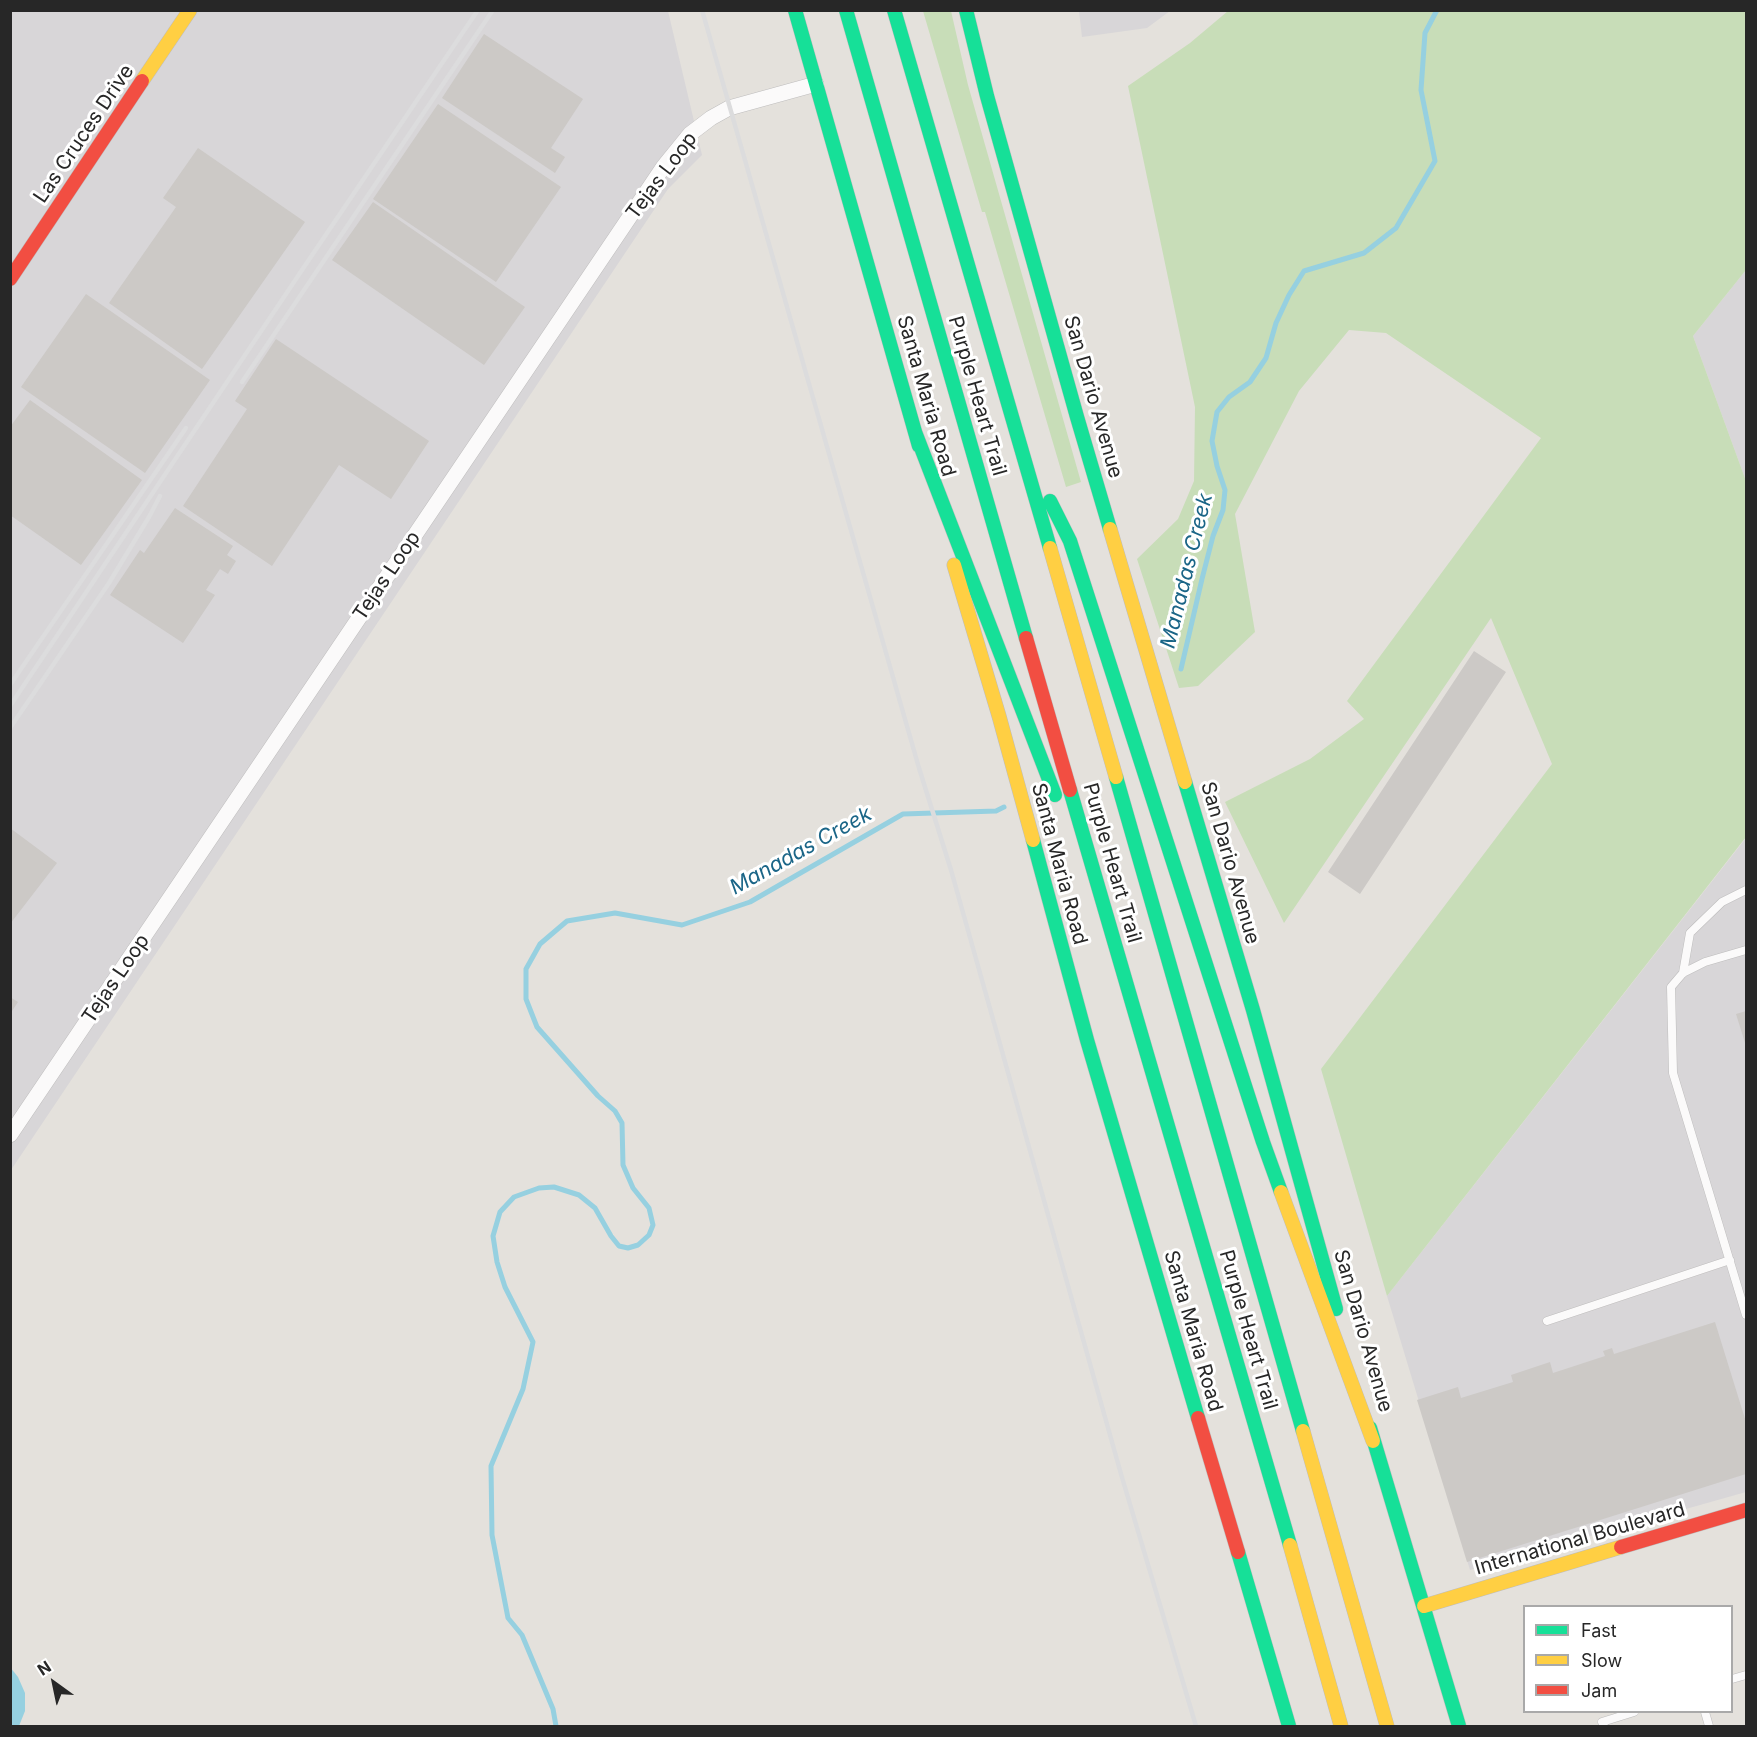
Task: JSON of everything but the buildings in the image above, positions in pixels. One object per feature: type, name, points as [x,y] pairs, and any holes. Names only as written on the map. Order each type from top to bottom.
[{"type":"main road","name":"Las Cruces Drive","points":[[10,279],[190,10]]},
{"type":"main road","name":"Santa Maria Road","points":[[795,10],[915,432],[999,716],[1087,1040],[1289,1726]]},
{"type":"main road","name":"Purple Heart Trail","points":[[846,10],[1120,964],[1248,1397],[1341,1726]]},
{"type":"main road","name":"Purple Heart Trail","points":[[894,10],[1019,438],[1387,1726]]},
{"type":"main road","name":"San Dario Avenue","points":[[966,10],[987,96],[1071,394],[1253,1010],[1373,1441],[1459,1726]]},
{"type":"main road","points":[[915,432],[1120,964]]},
{"type":"main road","points":[[1019,438],[1070,542],[1263,1142],[1373,1441]]},
{"type":"main road","name":"International Boulevard","points":[[1424,1606],[1746,1510]]},
{"type":"street","name":"Tejas Loop","points":[[10,1135],[664,166],[690,134],[729,108],[816,84]]},
{"type":"lane","points":[[1683,973],[1690,933],[1722,902],[1746,890]]},
{"type":"lane","points":[[1746,950],[1705,962],[1683,973],[1671,987],[1673,1072],[1746,1315]]},
{"type":"lane","points":[[1547,1321],[1730,1260]]},
{"type":"lane","points":[[1604,1726],[1602,1722],[1631,1713]]},
{"type":"shaded area","points":[[1079,10],[1170,11],[1147,28],[1082,37]]},
{"type":"shaded area","points":[[11,11],[668,11],[702,155],[668,189],[11,1170]]},
{"type":"shaded area","points":[[1746,270],[1746,481],[1693,336]]},
{"type":"shaded area","points":[[1746,838],[1746,1492],[1470,1570],[1387,1296]]},
{"type":"green space","points":[[923,11],[951,11],[968,85],[1081,482],[1066,487],[985,212],[982,212]]},
{"type":"green space","points":[[1228,11],[1746,11],[1746,270],[1693,336],[1746,481],[1746,837],[1387,1296],[1321,1069],[1552,764],[1491,618],[1284,923],[1225,802],[1310,759],[1364,719],[1347,701],[1541,438],[1386,333],[1349,330],[1299,391],[1235,514],[1255,632],[1198,686],[1179,688],[1137,559],[1178,519],[1194,481],[1195,407],[1128,86],[1190,43]]},
{"type":"water","points":[[10,1667],[18,1677],[25,1693],[25,1711],[19,1726],[11,1726]]},
{"type":"waterway","name":"Manadas Creek","points":[[1181,669],[1213,536],[1223,510],[1225,490],[1212,441],[1217,412],[1229,397],[1250,382],[1266,358],[1276,323],[1289,295],[1304,271],[1364,253],[1396,228],[1435,161],[1421,90],[1425,33],[1437,10]]},
{"type":"waterway","name":"Manadas Creek","points":[[556,1726],[553,1709],[522,1635],[508,1618],[492,1535],[491,1466],[523,1389],[533,1342],[505,1287],[497,1262],[493,1236],[500,1212],[514,1197],[539,1188],[554,1187],[579,1195],[595,1208],[619,1246],[628,1248],[638,1245],[649,1235],[653,1225],[649,1208],[633,1188],[623,1165],[622,1123],[615,1111],[598,1096],[537,1027],[526,999],[526,969],[540,944],[567,921],[615,913],[682,925],[750,902],[903,814],[996,811],[1004,807]]},
{"type":"railway","points":[[10,706],[478,10]]},
{"type":"railway","points":[[242,382],[493,10]]},
{"type":"railway","points":[[702,10],[919,768],[951,870],[1121,1474],[1196,1726]]},
{"type":"railway","points":[[10,685],[186,428]]},
{"type":"railway","points":[[10,728],[109,583],[160,496]]},
{"type":"traffic: fast","points":[[795,10],[919,446]]},
{"type":"traffic: fast","points":[[846,10],[1026,638]]},
{"type":"traffic: fast","points":[[894,10],[1050,548]]},
{"type":"traffic: fast","points":[[966,10],[987,96],[1110,529]]},
{"type":"traffic: fast","points":[[915,432],[1055,795]]},
{"type":"traffic: fast","points":[[1050,501],[1070,541],[1281,1192]]},
{"type":"traffic: fast","points":[[1116,777],[1303,1431]]},
{"type":"traffic: fast","points":[[1185,782],[1253,1010],[1336,1309]]},
{"type":"traffic: fast","points":[[1070,790],[1290,1545]]},
{"type":"traffic: fast","points":[[1033,840],[1087,1040],[1198,1418]]},
{"type":"traffic: fast","points":[[1370,1428],[1459,1726]]},
{"type":"traffic: fast","points":[[1238,1552],[1289,1726]]},
{"type":"traffic: slow","points":[[142,81],[190,10]]},
{"type":"traffic: slow","points":[[1110,529],[1185,782]]},
{"type":"traffic: slow","points":[[1050,548],[1116,777]]},
{"type":"traffic: slow","points":[[954,565],[1033,840]]},
{"type":"traffic: slow","points":[[1281,1192],[1373,1441]]},
{"type":"traffic: slow","points":[[1303,1431],[1387,1726]]},
{"type":"traffic: slow","points":[[1290,1545],[1341,1726]]},
{"type":"traffic: slow","points":[[1424,1606],[1621,1547]]},
{"type":"traffic: jam","points":[[10,279],[142,81]]},
{"type":"traffic: jam","points":[[1026,638],[1070,790]]},
{"type":"traffic: jam","points":[[1198,1418],[1238,1552]]},
{"type":"traffic: jam","points":[[1621,1547],[1746,1510]]}]
